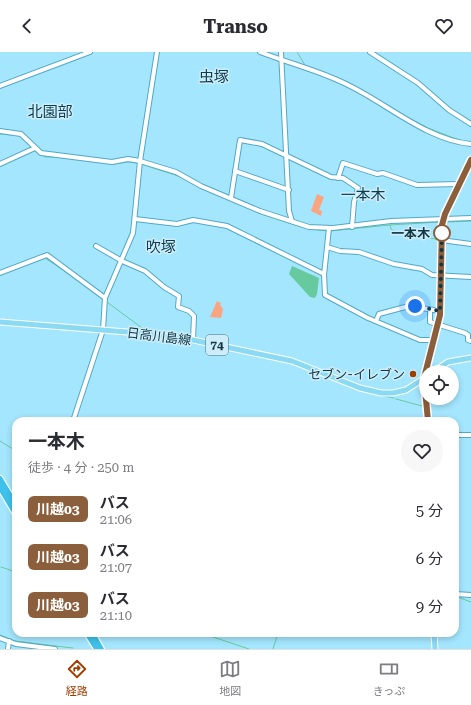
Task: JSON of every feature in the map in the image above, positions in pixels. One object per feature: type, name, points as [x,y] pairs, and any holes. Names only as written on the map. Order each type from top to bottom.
[{"type":"highway","points":[[0,479],[12,499]]},
{"type":"highway","points":[[0,487],[12,507]]},
{"type":"highway","points":[[89,637],[96,649]]},
{"type":"highway","points":[[94,637],[102,649]]},
{"type":"main road","points":[[428,365],[440,311],[441,240],[443,220],[471,160]]},
{"type":"main road","name":"日高川島線","points":[[0,322],[103,330],[193,340],[292,361],[360,388],[381,393],[399,392],[419,381]]},
{"type":"main road","points":[[444,365],[448,362],[471,358]]},
{"type":"main road","points":[[427,405],[428,417]]},
{"type":"main road","points":[[434,637],[435,649]]},
{"type":"street","points":[[0,86],[90,52]]},
{"type":"street","points":[[74,417],[103,330],[105,298],[133,233],[140,161],[157,52]]},
{"type":"street","points":[[260,52],[340,81],[427,129],[451,140],[471,144]]},
{"type":"street","points":[[281,52],[290,216],[292,221]]},
{"type":"street","points":[[370,52],[415,81],[449,110],[471,124]]},
{"type":"street","points":[[0,131],[21,134],[41,154],[49,156],[64,156],[112,162],[128,160],[140,161],[176,172],[201,186],[260,211],[314,228],[352,226],[391,221],[471,218]]},
{"type":"street","points":[[231,198],[240,140],[262,144],[331,178],[343,178],[358,188],[352,226]]},
{"type":"street","points":[[0,164],[35,148]]},
{"type":"street","points":[[338,178],[343,163],[377,174],[383,173],[417,185],[459,184]]},
{"type":"street","points":[[235,171],[289,190]]},
{"type":"street","points":[[135,219],[177,224],[193,220],[227,226],[324,275]]},
{"type":"street","points":[[329,228],[324,275],[324,296],[420,340],[435,340]]},
{"type":"street","points":[[441,240],[471,244]]},
{"type":"street","points":[[96,246],[122,261],[145,271],[164,287],[177,294],[179,296],[178,307],[189,311],[194,316],[193,340]]},
{"type":"street","points":[[327,248],[340,251],[359,252],[388,263],[422,269],[432,275],[471,277]]},
{"type":"street","points":[[0,273],[47,256],[105,298]]},
{"type":"street","points":[[376,321],[379,314],[404,307],[415,306],[440,311]]},
{"type":"street","points":[[430,310],[430,322],[467,334],[468,340],[471,341]]},
{"type":"street","points":[[459,435],[471,435]]},
{"type":"street","points":[[459,594],[471,595]]},
{"type":"street","points":[[0,638],[8,641],[55,649]]},
{"type":"street","points":[[8,641],[8,649]]},
{"type":"shaded area","points":[[317,194],[324,197],[319,210],[322,211],[321,216],[311,211]]},
{"type":"shaded area","points":[[292,266],[319,278],[315,298],[310,297],[289,274]]},
{"type":"shaded area","points":[[217,301],[221,303],[220,305],[223,309],[221,318],[210,317]]},
{"type":"waterway","points":[[297,52],[305,65]]},
{"type":"waterway","points":[[328,74],[349,83]]},
{"type":"waterway","points":[[403,115],[428,128],[459,140]]},
{"type":"waterway","points":[[0,134],[11,135]]},
{"type":"waterway","points":[[34,150],[45,157],[57,157]]},
{"type":"waterway","points":[[114,164],[128,162],[138,163]]},
{"type":"waterway","points":[[141,164],[181,177]]},
{"type":"waterway","points":[[188,181],[199,187]]},
{"type":"waterway","points":[[204,189],[261,214],[301,227]]},
{"type":"waterway","points":[[446,222],[471,221]]},
{"type":"waterway","points":[[330,231],[440,222]]},
{"type":"waterway","points":[[390,225],[391,229],[394,231],[440,240]]},
{"type":"waterway","points":[[310,229],[327,231]]},
{"type":"waterway","points":[[45,258],[74,277]]},
{"type":"waterway","points":[[107,302],[146,331]]},
{"type":"waterway","points":[[181,341],[235,351]]},
{"type":"waterway","points":[[380,395],[394,398]]},
{"type":"waterway","points":[[396,399],[422,406]]},
{"type":"waterway","points":[[0,441],[12,448]]},
{"type":"waterway","points":[[1,567],[12,571]]},
{"type":"waterway","points":[[459,598],[471,602]]},
{"type":"waterway","points":[[0,635],[15,641],[73,648]]},
{"type":"waterway","points":[[213,637],[249,649]]},
{"type":"waterway","points":[[273,649],[277,637]]},
{"type":"bus line","name":"川越03","points":[[427,417],[423,385],[440,315],[442,225],[445,214],[471,160]]},
{"type":"place","name":"一本木","points":[[442,233]]},
{"type":"place","name":"セブン-イレブン","points":[[413,374]]},
{"type":"district","name":"虫塚","points":[[214,77]]},
{"type":"district","name":"北園部","points":[[50,112]]},
{"type":"district","name":"一本木","points":[[363,195]]},
{"type":"district","name":"吹塚","points":[[161,247]]},
{"type":"route","points":[[415,306],[440,311],[442,233]]}]
